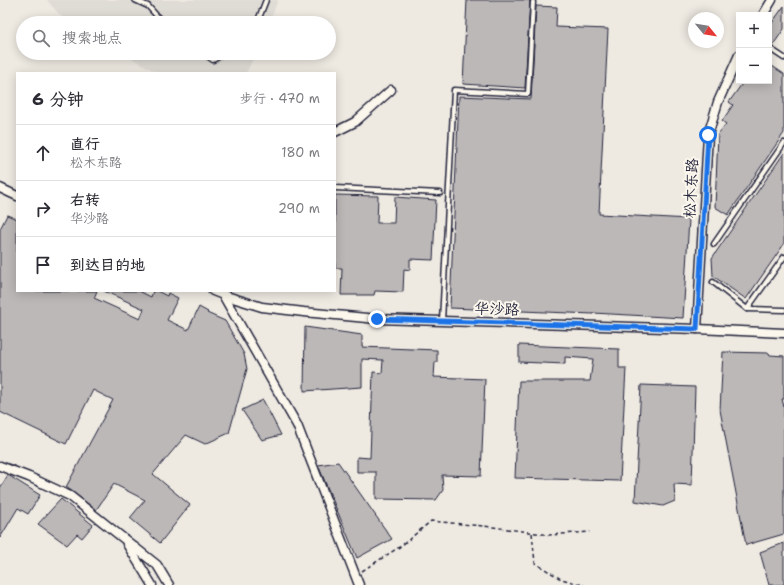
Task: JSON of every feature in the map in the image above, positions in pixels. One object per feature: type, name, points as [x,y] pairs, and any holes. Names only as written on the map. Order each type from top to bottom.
[{"type":"street","points":[[765,12],[772,0]]},
{"type":"street","name":"松木东路","points":[[697,329],[708,135],[718,102],[736,62]]},
{"type":"street","points":[[336,132],[355,122],[391,90]]},
{"type":"street","points":[[0,188],[16,196]]},
{"type":"street","points":[[223,293],[297,425],[359,585]]},
{"type":"street","name":"华沙路","points":[[223,293],[262,306],[304,312],[377,319],[784,333]]},
{"type":"street","points":[[0,466],[29,476],[70,496],[157,565],[169,585]]},
{"type":"street","points":[[123,539],[152,585]]},
{"type":"lane","points":[[135,0],[148,6],[157,16]]},
{"type":"lane","points":[[260,16],[266,0]]},
{"type":"lane","points":[[442,321],[454,90],[528,94],[533,2]]},
{"type":"lane","points":[[772,50],[784,58]]},
{"type":"lane","points":[[714,244],[784,143]]},
{"type":"lane","points":[[336,188],[440,193]]},
{"type":"lane","points":[[747,309],[784,257]]},
{"type":"lane","points":[[713,282],[747,309],[784,310]]},
{"type":"path","points":[[355,576],[402,546],[431,521],[550,535],[590,532]]},
{"type":"path","points":[[532,533],[535,563],[561,579],[584,585]]},
{"type":"shaded area","points":[[47,0],[278,0],[272,16],[61,16]]},
{"type":"shaded area","points":[[135,60],[252,60],[246,72],[156,72]]},
{"type":"building","points":[[467,0],[530,0],[525,88],[463,84]]},
{"type":"building","points":[[536,6],[557,7],[556,27],[608,29],[599,214],[689,219],[683,318],[450,308],[459,96],[531,99]]},
{"type":"building","points":[[784,6],[784,29],[773,45],[772,44],[772,23]]},
{"type":"building","points":[[772,66],[784,74],[784,133],[728,215],[715,207],[718,134],[726,124],[722,121],[733,105],[729,102],[742,84],[772,84]]},
{"type":"building","points":[[784,153],[784,244],[746,299],[713,276],[712,258]]},
{"type":"building","points":[[336,195],[378,196],[377,223],[394,223],[395,197],[436,200],[433,260],[410,259],[410,270],[404,269],[403,292],[375,291],[374,295],[341,295],[342,268],[336,268]]},
{"type":"building","points":[[7,215],[16,219],[16,292],[97,292],[94,298],[140,319],[144,309],[106,292],[141,292],[151,297],[153,292],[159,292],[167,296],[168,293],[178,298],[167,320],[188,330],[199,307],[208,312],[207,313],[225,321],[244,354],[247,369],[229,433],[205,444],[186,435],[153,474],[190,505],[160,543],[130,518],[145,500],[114,484],[96,510],[66,487],[113,400],[93,390],[66,444],[0,412],[0,229]]},
{"type":"building","points":[[305,327],[362,335],[362,347],[437,350],[437,362],[435,362],[434,377],[485,379],[481,476],[442,475],[443,490],[436,500],[376,499],[376,472],[357,472],[357,457],[370,458],[373,372],[382,373],[383,360],[362,359],[362,387],[304,391]]},
{"type":"building","points":[[519,345],[619,349],[619,368],[626,368],[620,481],[515,478],[519,381],[590,381],[593,359],[565,357],[565,364],[519,362]]},
{"type":"building","points":[[723,352],[769,353],[770,355],[784,356],[784,399],[782,399],[784,407],[784,534],[746,545],[720,410]]},
{"type":"building","points":[[641,385],[695,387],[692,485],[674,484],[675,501],[663,506],[635,501]]},
{"type":"building","points":[[263,400],[281,435],[262,440],[242,410]]},
{"type":"building","points":[[338,462],[392,539],[357,558],[318,465]]},
{"type":"building","points":[[8,475],[40,495],[28,514],[18,508],[0,538],[0,488]]},
{"type":"building","points":[[61,499],[93,525],[82,538],[77,534],[67,545],[38,524]]},
{"type":"building","points":[[784,543],[784,585],[769,585],[760,552]]},
{"type":"route","points":[[377,319],[697,329],[708,135]]}]
